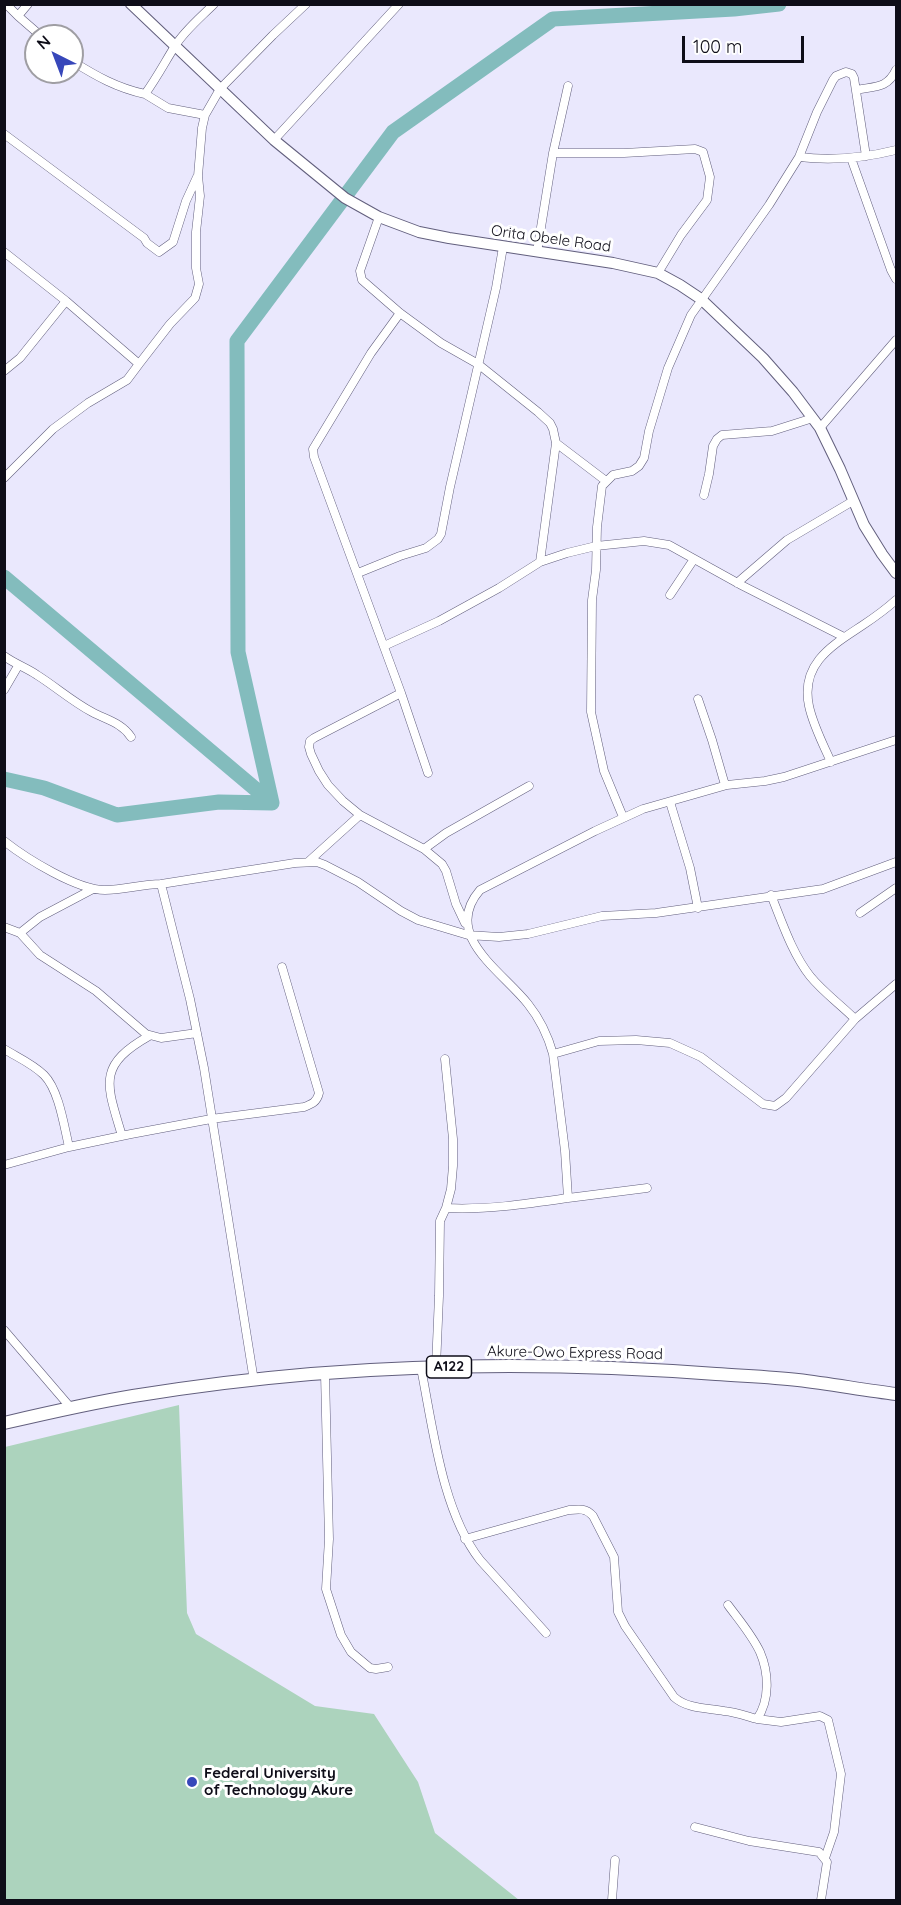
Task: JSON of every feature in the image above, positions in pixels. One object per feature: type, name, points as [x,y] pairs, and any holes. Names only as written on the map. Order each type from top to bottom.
[{"type":"highway","name":"Akure-Owo Express Road","points":[[4,1423],[133,1396],[325,1374],[436,1367],[582,1366],[666,1370],[797,1380],[897,1394]]},
{"type":"main road","name":"Orita Obele Road","points":[[131,4],[274,140],[345,198],[379,217],[419,232],[613,263],[658,273],[701,299],[763,358],[813,418],[840,469],[864,525],[897,573]]},
{"type":"street","points":[[6,4],[27,24]]},
{"type":"street","points":[[18,16],[28,4]]},
{"type":"street","points":[[145,94],[175,46],[214,4]]},
{"type":"street","points":[[4,478],[52,429],[127,380],[170,324],[195,297],[199,284],[196,268],[196,232],[200,196],[198,176],[205,115],[220,88],[306,4]]},
{"type":"street","points":[[274,140],[399,4]]},
{"type":"street","points":[[84,68],[122,89],[145,94],[168,108],[205,115]]},
{"type":"street","points":[[856,90],[886,84],[897,70]]},
{"type":"street","points":[[624,817],[602,762],[591,712],[592,610],[602,486],[613,475],[632,471],[644,458],[649,431],[668,368],[684,329],[701,299],[769,205],[799,157],[817,112],[836,75],[846,72],[852,74],[866,156]]},
{"type":"street","points":[[537,252],[568,86]]},
{"type":"street","points":[[4,134],[144,238],[159,252],[173,242],[186,201],[198,176]]},
{"type":"street","points":[[554,153],[624,153],[695,149],[703,152],[710,177],[707,200],[681,235],[658,273]]},
{"type":"street","points":[[799,157],[851,158],[897,150]]},
{"type":"street","points":[[851,158],[891,270],[897,279]]},
{"type":"street","points":[[379,217],[360,275],[362,280],[441,343],[478,364],[538,412],[553,429],[556,443],[540,562]]},
{"type":"street","points":[[358,573],[426,548],[441,534],[503,247]]},
{"type":"street","points":[[4,252],[66,301],[139,364]]},
{"type":"street","points":[[4,371],[20,358],[66,301]]},
{"type":"street","points":[[400,312],[371,353],[313,449],[428,773]]},
{"type":"street","points":[[820,428],[897,340]]},
{"type":"street","points":[[704,495],[710,474],[713,446],[722,435],[772,431],[813,418]]},
{"type":"street","points":[[556,443],[606,481]]},
{"type":"street","points":[[737,583],[787,540],[853,501]]},
{"type":"street","points":[[384,646],[448,616],[540,562],[597,546],[644,541],[669,545],[737,583],[844,637]]},
{"type":"street","points":[[670,595],[694,558]]},
{"type":"street","points":[[831,762],[809,706],[807,689],[809,676],[815,664],[826,652],[897,600]]},
{"type":"street","points":[[4,656],[92,712],[123,726],[131,737]]},
{"type":"street","points":[[4,690],[18,666]]},
{"type":"street","points":[[401,693],[310,741],[309,747],[328,785],[360,815],[424,849],[442,864],[456,904],[467,926]]},
{"type":"street","points":[[698,699],[725,785]]},
{"type":"street","points":[[568,1198],[565,1151],[553,1054],[549,1041],[528,1004],[468,935],[468,909],[471,900],[480,890],[624,817],[725,785],[765,781],[897,741]]},
{"type":"street","points":[[424,849],[446,833],[529,786]]},
{"type":"street","points":[[670,802],[690,868],[698,908]]},
{"type":"street","points":[[308,862],[360,815]]},
{"type":"street","points":[[4,841],[41,866],[80,885],[106,890],[316,862],[338,872],[418,920],[468,935],[499,937],[520,936],[602,916],[698,908],[771,895],[823,889],[897,862]]},
{"type":"street","points":[[161,884],[197,1033],[254,1381]]},
{"type":"street","points":[[860,913],[897,888]]},
{"type":"street","points":[[20,933],[40,917],[93,889]]},
{"type":"street","points":[[771,895],[804,968],[855,1019]]},
{"type":"street","points":[[4,927],[20,933],[40,955],[96,991],[149,1036],[161,1038],[197,1033]]},
{"type":"street","points":[[4,1165],[69,1147],[122,1136],[211,1119],[312,1104],[318,1099],[319,1093],[282,967]]},
{"type":"street","points":[[553,1054],[599,1041],[636,1040],[670,1043],[701,1058],[763,1104],[775,1106],[786,1098],[855,1019],[897,984]]},
{"type":"street","points":[[122,1136],[109,1092],[109,1080],[119,1056],[132,1045],[149,1036]]},
{"type":"street","points":[[4,1048],[42,1073],[49,1081],[54,1091],[69,1147]]},
{"type":"street","points":[[436,1367],[440,1221],[451,1190],[453,1166],[453,1140],[445,1059]]},
{"type":"street","points":[[446,1208],[506,1206],[647,1188]]},
{"type":"street","points":[[4,1330],[71,1408]]},
{"type":"street","points":[[421,1368],[433,1431],[458,1527],[480,1560],[546,1633]]},
{"type":"street","points":[[325,1374],[329,1539],[326,1589],[341,1635],[351,1652],[370,1668],[388,1667]]},
{"type":"street","points":[[465,1539],[569,1509],[589,1511],[614,1557],[616,1604],[625,1626],[678,1701],[757,1719],[781,1722],[820,1716],[828,1720],[842,1774],[834,1832],[825,1858],[821,1900]]},
{"type":"street","points":[[728,1605],[760,1652],[765,1670],[765,1701],[763,1710],[757,1719]]},
{"type":"street","points":[[695,1827],[748,1841],[819,1852],[825,1858]]},
{"type":"street","points":[[612,1900],[615,1860]]},
{"type":"green space","name":"Federal University of Technology Akure","points":[[179,1405],[187,1613],[196,1634],[315,1706],[374,1714],[418,1782],[435,1833],[519,1900],[5,1900],[5,1447]]},
{"type":"waterway","points":[[4,779],[44,788],[117,815],[219,802],[272,803],[238,652],[237,341],[393,132],[553,19],[734,9],[779,4]]},
{"type":"waterway","points":[[4,577],[272,803]]},
{"type":"place","name":"Federal University of Technology Akure","points":[[192,1782]]}]
